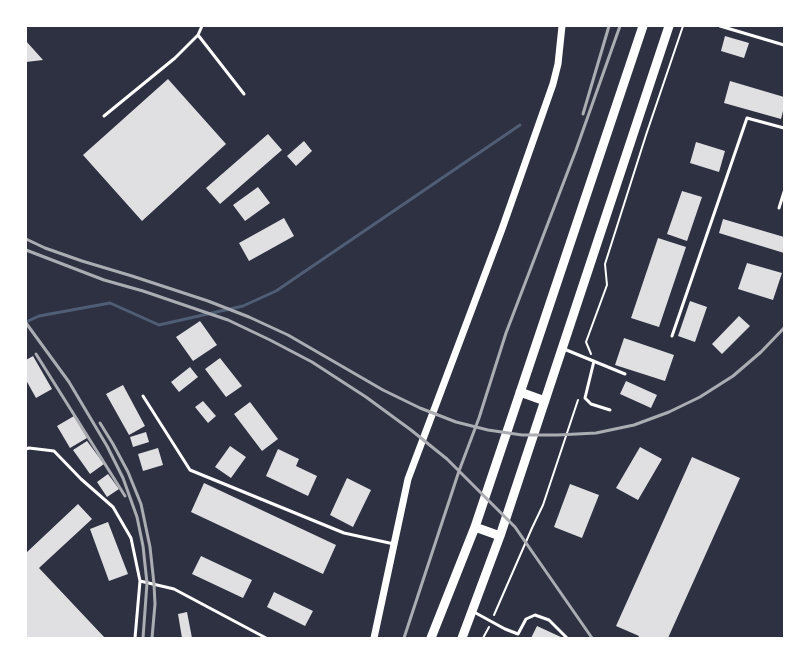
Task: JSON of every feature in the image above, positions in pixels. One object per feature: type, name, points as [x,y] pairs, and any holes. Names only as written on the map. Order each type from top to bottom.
[{"type":"highway","points":[[431,638],[475,527],[643,26]]},
{"type":"highway","points":[[462,638],[500,536],[669,26]]},
{"type":"highway","points":[[520,392],[545,401]]},
{"type":"highway","points":[[475,527],[500,536]]},
{"type":"street","points":[[374,638],[408,478],[502,229],[553,84],[558,64],[562,26]]},
{"type":"lane","points":[[104,116],[175,58],[198,35],[202,26]]},
{"type":"lane","points":[[720,26],[733,28],[784,45]]},
{"type":"lane","points":[[198,35],[244,94]]},
{"type":"lane","points":[[672,336],[747,118],[784,128]]},
{"type":"lane","points":[[780,208],[784,192]]},
{"type":"lane","points":[[562,348],[625,374]]},
{"type":"lane","points":[[594,361],[585,398],[592,404],[610,410]]},
{"type":"lane","points":[[144,396],[190,470],[344,533],[394,544]]},
{"type":"lane","points":[[26,449],[29,448],[54,451],[81,479],[113,507],[131,538],[140,581],[135,638]]},
{"type":"lane","points":[[140,581],[174,589],[266,638]]},
{"type":"lane","points":[[472,612],[518,634]]},
{"type":"lane","points":[[516,638],[526,619],[535,615],[549,620],[567,638]]},
{"type":"path","points":[[592,355],[586,342],[607,285],[605,264],[646,135],[683,26]]},
{"type":"path","points":[[493,618],[543,505],[579,399]]},
{"type":"path","points":[[483,638],[489,625]]},
{"type":"building","points":[[725,36],[749,43],[744,58],[721,51]]},
{"type":"building","points":[[26,41],[43,60],[26,62]]},
{"type":"building","points":[[168,79],[226,144],[142,221],[83,155]]},
{"type":"building","points":[[730,81],[784,97],[784,107],[781,119],[724,103]]},
{"type":"building","points":[[268,134],[282,150],[220,204],[206,188]]},
{"type":"building","points":[[304,141],[312,151],[296,166],[287,156]]},
{"type":"building","points":[[696,142],[725,151],[719,172],[690,163]]},
{"type":"building","points":[[258,187],[270,203],[245,221],[233,205]]},
{"type":"building","points":[[682,191],[702,197],[687,241],[667,234]]},
{"type":"building","points":[[284,218],[294,236],[249,261],[239,243]]},
{"type":"building","points":[[723,219],[784,237],[784,253],[719,233]]},
{"type":"building","points":[[658,238],[686,247],[659,327],[631,318]]},
{"type":"building","points":[[747,263],[782,273],[773,300],[738,289]]},
{"type":"building","points":[[690,301],[707,307],[695,342],[678,336]]},
{"type":"building","points":[[739,316],[750,326],[722,354],[712,344]]},
{"type":"building","points":[[200,321],[217,345],[193,361],[176,337]]},
{"type":"building","points":[[624,338],[674,355],[665,381],[615,365]]},
{"type":"building","points":[[33,356],[52,389],[36,398],[26,380],[26,360]]},
{"type":"building","points":[[220,358],[242,386],[226,397],[205,369]]},
{"type":"building","points":[[190,367],[198,377],[179,392],[171,382]]},
{"type":"building","points":[[626,381],[657,395],[651,408],[620,394]]},
{"type":"building","points":[[123,385],[145,426],[129,435],[106,394]]},
{"type":"building","points":[[203,401],[216,416],[208,423],[195,407]]},
{"type":"building","points":[[250,402],[278,439],[262,451],[234,414]]},
{"type":"building","points":[[74,416],[87,438],[70,448],[57,426]]},
{"type":"building","points":[[146,432],[149,442],[133,447],[130,437]]},
{"type":"building","points":[[87,441],[104,464],[90,474],[73,450]]},
{"type":"building","points":[[230,446],[246,457],[231,478],[215,467]]},
{"type":"building","points":[[640,447],[662,459],[638,500],[616,488]]},
{"type":"building","points":[[158,448],[163,465],[143,471],[138,454]]},
{"type":"building","points":[[278,449],[299,459],[296,466],[317,476],[308,496],[266,476]]},
{"type":"building","points":[[692,457],[740,478],[668,638],[638,638],[639,636],[616,626]]},
{"type":"building","points":[[108,474],[119,489],[107,497],[97,482]]},
{"type":"building","points":[[347,478],[371,490],[353,527],[330,515]]},
{"type":"building","points":[[204,483],[336,545],[323,574],[191,512]]},
{"type":"building","points":[[570,484],[599,495],[582,538],[554,527]]},
{"type":"building","points":[[78,504],[92,519],[39,568],[105,638],[28,638],[26,636],[26,553]]},
{"type":"building","points":[[108,522],[128,574],[109,581],[90,529]]},
{"type":"building","points":[[201,556],[252,580],[243,598],[192,574]]},
{"type":"building","points":[[274,592],[313,611],[305,626],[267,607]]},
{"type":"building","points":[[187,612],[192,638],[182,638],[178,614]]},
{"type":"building","points":[[537,626],[563,638],[531,638]]},
{"type":"waterway","points":[[26,322],[39,316],[110,303],[159,325],[243,306],[276,291],[520,125]]},
{"type":"railway","points":[[583,114],[609,26]]},
{"type":"railway","points":[[404,638],[459,471],[479,418],[506,333],[576,150],[620,26]]},
{"type":"railway","points":[[26,239],[45,248],[82,261],[208,301],[249,317],[288,335],[383,390],[420,408],[456,422],[488,430],[522,435],[596,433],[634,425],[669,412],[700,397],[733,376],[761,352],[784,328]]},
{"type":"railway","points":[[26,250],[104,280],[143,291],[228,320],[312,362],[366,397],[447,459],[515,527],[592,638]]},
{"type":"railway","points":[[26,323],[69,382],[107,446],[123,478],[137,517],[143,546],[147,583],[143,638]]},
{"type":"railway","points":[[36,354],[125,496]]},
{"type":"railway","points":[[100,423],[128,472],[141,504],[150,547],[154,584],[155,604],[152,638]]}]
